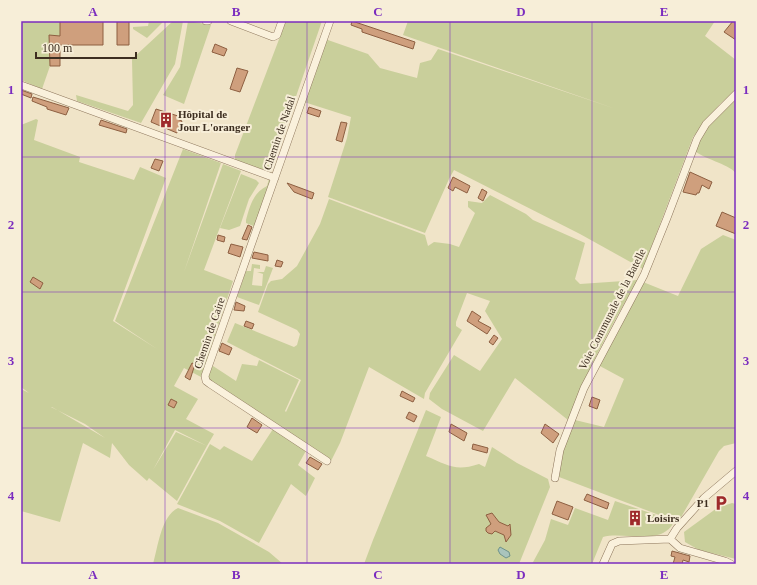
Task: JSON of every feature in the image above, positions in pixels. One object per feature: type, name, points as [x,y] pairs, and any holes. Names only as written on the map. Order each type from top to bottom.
[{"type":"street","points":[[231,21],[273,37],[277,35],[282,21]]},
{"type":"street","name":"Chemin de Nadal","points":[[21,85],[275,178],[330,21]]},
{"type":"street","name":"Voie Communale de la Batelle","points":[[556,478],[560,450],[584,388],[644,275],[697,139],[706,124],[736,94]]},
{"type":"street","name":"Chemin de Caire","points":[[275,178],[205,376],[206,381],[210,384],[327,460]]},
{"type":"street","points":[[670,539],[677,528],[704,498],[736,471]]},
{"type":"street","points":[[603,564],[612,544],[619,541],[670,539],[680,548],[731,564]]},
{"type":"green space","points":[[21,21],[60,21],[60,36],[49,36],[50,66],[42,89],[21,80]]},
{"type":"green space","points":[[149,21],[164,21],[147,38],[133,29],[133,27],[148,26]]},
{"type":"green space","points":[[173,21],[183,21],[175,64],[141,123],[77,101],[76,95],[128,111],[133,105],[132,59]]},
{"type":"green space","points":[[188,21],[211,25],[184,104],[163,95],[180,67]]},
{"type":"green space","points":[[286,21],[322,21],[271,169],[261,169],[235,160],[235,155]]},
{"type":"green space","points":[[408,21],[715,21],[705,36],[736,60],[736,90],[720,104],[693,137],[643,269],[580,234],[454,170],[425,233],[328,197],[347,138],[351,117],[304,102],[325,39],[368,54],[380,68],[417,78],[420,63],[431,60],[438,49],[616,109],[403,35]]},
{"type":"green space","points":[[736,96],[736,174],[724,165],[695,151],[702,133]]},
{"type":"green space","points":[[36,119],[38,120],[34,140],[80,157],[79,162],[134,180],[140,167],[166,178],[113,321],[157,349],[115,321],[183,149],[221,163],[184,272],[223,164],[241,171],[204,270],[233,281],[201,377],[184,368],[174,386],[198,399],[186,419],[214,434],[177,501],[149,478],[147,481],[129,465],[112,443],[110,458],[83,443],[60,522],[21,511],[21,389],[29,393],[21,387],[21,125]],"holes":[[[58,410],[85,424],[105,438]],[[175,430],[207,446],[176,432],[153,470]]]},
{"type":"green space","points":[[241,174],[256,180],[259,183],[249,199],[240,226],[229,230],[220,228]]},
{"type":"green space","points":[[269,179],[273,180],[256,227],[246,223],[246,220],[255,196],[267,186]]},
{"type":"green space","points":[[490,195],[526,214],[533,220],[585,243],[575,279],[580,284],[638,280],[600,348],[568,420],[515,378],[483,431],[442,409],[429,399],[430,393],[454,355],[480,371],[502,339],[485,311],[490,301],[467,293],[456,322],[456,326],[462,330],[425,393],[424,399],[369,367],[340,443],[331,461],[209,380],[208,372],[213,366],[236,381],[242,364],[257,366],[259,360],[299,380],[285,411],[286,412],[301,380],[227,342],[235,323],[294,347],[297,345],[300,334],[297,330],[258,312],[268,284],[271,281],[282,279],[297,266],[320,224],[329,199],[425,235],[428,246],[434,242],[459,247],[475,213],[468,207],[468,201],[482,203]]},
{"type":"green space","points":[[723,235],[736,240],[736,443],[724,446],[719,451],[680,519],[675,521],[559,477],[560,459],[575,420],[604,427],[624,379],[598,365],[643,282],[678,296],[701,249]]},
{"type":"green space","points":[[252,264],[260,265],[260,269],[254,268],[252,285],[262,286],[263,274],[257,272],[264,272],[266,266],[273,268],[259,305],[237,297],[246,271],[251,271]]},
{"type":"green space","points":[[426,410],[441,417],[426,456],[446,465],[464,467],[479,464],[485,467],[492,447],[517,463],[548,479],[550,487],[519,564],[364,564]]},
{"type":"green space","points":[[273,429],[307,449],[298,465],[315,478],[306,496],[291,484],[259,543],[220,521],[177,504],[210,444],[220,450],[224,446],[252,461]]},
{"type":"green space","points":[[615,501],[674,521],[669,529],[662,534],[652,536],[603,537],[592,564],[532,564],[545,540],[551,519],[568,525],[575,508],[608,520]]},
{"type":"green space","points":[[732,503],[736,504],[736,559],[699,550],[685,542],[684,532],[717,508]]},
{"type":"green space","points":[[178,508],[218,523],[269,552],[283,564],[153,564],[164,525],[172,512]]},
{"type":"water","points":[[500,547],[509,552],[510,556],[506,558],[500,554],[498,550]]},
{"type":"building","points":[[60,21],[103,21],[103,45],[60,45],[60,66],[50,66],[49,35],[60,36]]},
{"type":"building","points":[[117,21],[129,21],[129,45],[117,45]]},
{"type":"building","points":[[352,21],[415,42],[413,49],[362,32],[362,29],[351,25]]},
{"type":"building","points":[[733,21],[736,21],[736,40],[724,32]]},
{"type":"building","points":[[215,44],[227,49],[224,56],[212,52]]},
{"type":"building","points":[[237,68],[248,71],[240,92],[230,89]]},
{"type":"building","points":[[21,90],[32,94],[31,98],[21,94]]},
{"type":"building","points":[[33,97],[69,108],[66,115],[47,109],[47,107],[32,101]]},
{"type":"building","points":[[309,107],[321,111],[319,117],[307,113]]},
{"type":"building","name":"Hôpital de Jour L'oranger","points":[[156,109],[178,116],[177,119],[182,121],[177,133],[151,122]]},
{"type":"building","points":[[101,120],[127,129],[126,133],[99,125]]},
{"type":"building","points":[[341,122],[347,123],[342,142],[336,140]]},
{"type":"building","points":[[155,159],[163,161],[159,171],[151,168]]},
{"type":"building","points":[[690,172],[712,182],[709,189],[702,185],[699,193],[696,195],[683,192]]},
{"type":"building","points":[[453,177],[470,186],[467,193],[455,187],[453,191],[448,188]]},
{"type":"building","points":[[287,183],[314,193],[312,199],[294,192]]},
{"type":"building","points":[[482,189],[487,192],[483,201],[478,198]]},
{"type":"building","points":[[722,212],[736,218],[736,234],[716,226]]},
{"type":"building","points":[[248,225],[252,227],[247,240],[242,239]]},
{"type":"building","points":[[218,235],[225,237],[224,242],[217,240]]},
{"type":"building","points":[[231,244],[243,247],[240,257],[228,253]]},
{"type":"building","points":[[254,252],[268,255],[268,261],[252,258]]},
{"type":"building","points":[[277,260],[283,262],[281,267],[275,266]]},
{"type":"building","points":[[33,277],[43,283],[40,289],[30,282]]},
{"type":"building","points":[[236,302],[245,306],[244,311],[234,310]]},
{"type":"building","points":[[472,311],[481,317],[478,321],[491,328],[487,334],[467,321]]},
{"type":"building","points":[[246,321],[254,324],[252,329],[244,326]]},
{"type":"building","points":[[494,335],[498,338],[493,345],[489,342]]},
{"type":"building","points":[[222,343],[232,348],[229,355],[219,351]]},
{"type":"building","points":[[192,363],[195,364],[190,380],[185,377]]},
{"type":"building","points":[[402,391],[415,398],[413,402],[400,396]]},
{"type":"building","points":[[592,397],[600,400],[597,409],[589,406]]},
{"type":"building","points":[[171,399],[177,402],[174,408],[168,405]]},
{"type":"building","points":[[409,412],[417,416],[414,422],[406,418]]},
{"type":"building","points":[[252,418],[262,425],[257,433],[247,427]]},
{"type":"building","points":[[451,424],[467,433],[464,441],[449,432]]},
{"type":"building","points":[[545,424],[559,434],[553,443],[541,433]]},
{"type":"building","points":[[473,444],[488,448],[487,453],[472,449]]},
{"type":"building","points":[[310,457],[322,464],[318,470],[306,463]]},
{"type":"building","points":[[587,494],[609,503],[607,509],[584,500]]},
{"type":"building","points":[[557,501],[573,507],[568,520],[552,514]]},
{"type":"building","points":[[492,513],[499,522],[508,526],[510,524],[511,535],[506,542],[504,535],[495,531],[492,534],[486,531],[486,528],[491,524],[486,515]]},
{"type":"building","points":[[672,551],[690,556],[689,562],[683,560],[682,564],[673,564],[675,557],[671,556]]},
{"type":"place","name":"Hôpital de Jour L'oranger","points":[[166,120]]},
{"type":"place","name":"P1","points":[[721,503]]},
{"type":"place","name":"Loisirs","points":[[635,518]]}]
